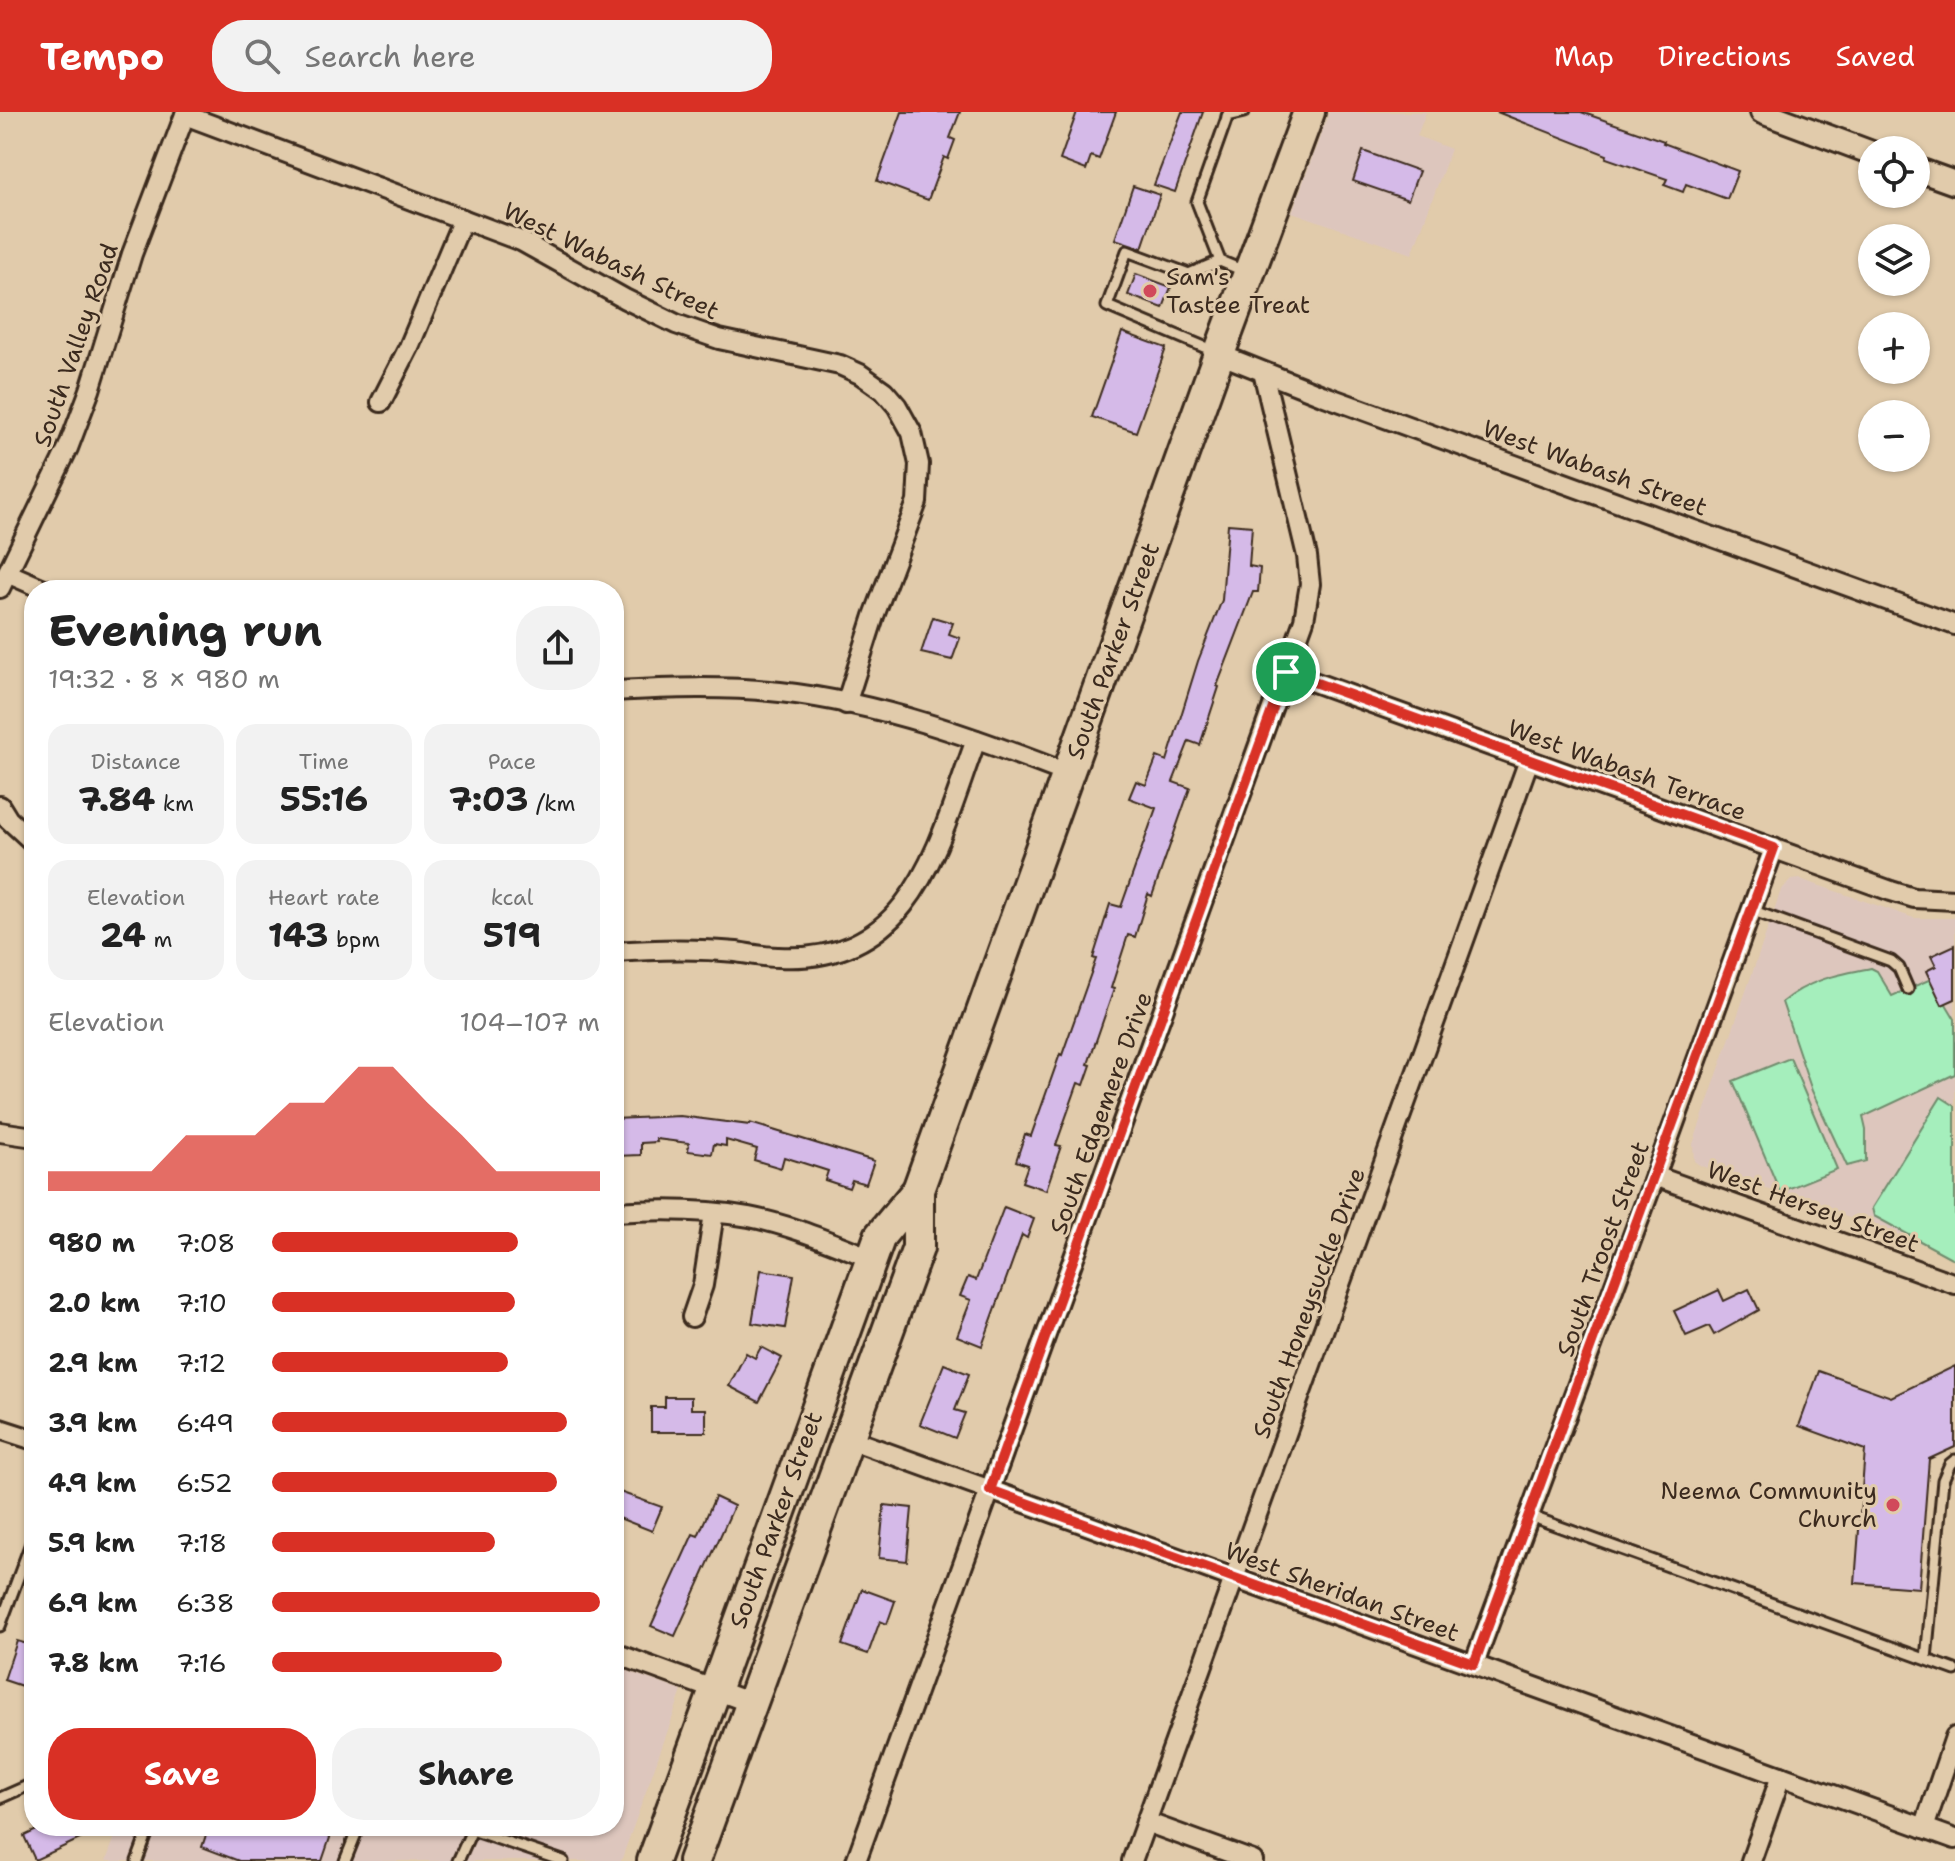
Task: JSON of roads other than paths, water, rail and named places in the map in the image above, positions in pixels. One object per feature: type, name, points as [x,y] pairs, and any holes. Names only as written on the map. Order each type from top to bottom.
[{"type":"highway","name":"South Parker Street","points":[[653,1861],[871,1258],[880,1236],[918,1190],[1309,112]]},
{"type":"highway","name":"South Parker Street","points":[[694,1861],[918,1248],[918,1190]]},
{"type":"street","points":[[1762,112],[1858,148]]},
{"type":"street","name":"West Wabash Street","points":[[186,114],[521,241],[676,324],[719,339],[840,365],[860,374],[884,391],[897,406],[912,433],[919,464],[917,502],[874,616],[846,704]]},
{"type":"street","name":"South Valley Road","points":[[4,581],[68,448],[90,390],[132,254],[186,114]]},
{"type":"street","points":[[1930,174],[1955,183]]},
{"type":"street","points":[[381,402],[409,347],[463,219]]},
{"type":"street","name":"West Wabash Street","points":[[1219,354],[1955,625]]},
{"type":"street","name":"South Edgemere Drive","points":[[856,1861],[1304,620],[1310,584],[1307,556],[1263,372]]},
{"type":"street","points":[[4,581],[24,585]]},
{"type":"street","name":"West Wabash Terrace","points":[[1286,672],[1914,898],[1955,900]]},
{"type":"street","points":[[624,691],[722,688],[783,692],[920,721],[1069,774]]},
{"type":"street","points":[[624,952],[681,949],[803,957],[837,950],[860,941],[881,928],[905,905],[923,879],[976,740]]},
{"type":"street","name":"South Honeysuckle Drive","points":[[1132,1861],[1529,760]]},
{"type":"street","points":[[0,806],[8,819],[24,834]]},
{"type":"street","name":"South Troost Street","points":[[1474,1664],[1774,848]]},
{"type":"street","points":[[0,1132],[24,1136]]},
{"type":"street","name":"West Hersey Street","points":[[1655,1176],[1955,1284]]},
{"type":"street","points":[[624,1211],[664,1209],[750,1217],[871,1258]]},
{"type":"street","points":[[692,1317],[703,1285],[714,1213]]},
{"type":"street","points":[[0,1429],[24,1437]]},
{"type":"street","name":"West Sheridan Street","points":[[849,1439],[1955,1839]]},
{"type":"street","points":[[624,1657],[751,1703]]},
{"type":"street","points":[[1924,1828],[1955,1737]]},
{"type":"street","points":[[1751,1861],[1781,1776]]},
{"type":"street","points":[[1146,1822],[1253,1861]]},
{"type":"lane","points":[[1220,261],[1197,202],[1228,114],[1244,112]]},
{"type":"lane","points":[[1219,354],[1107,306],[1127,251],[1189,274],[1220,261],[1251,273]]},
{"type":"lane","points":[[1751,910],[1891,961],[1899,968],[1908,989]]},
{"type":"lane","points":[[1926,1659],[1943,1480],[1955,1460]]},
{"type":"lane","points":[[1530,1516],[1955,1670]]},
{"type":"lane","points":[[0,1626],[24,1562]]},
{"type":"lane","points":[[0,1798],[24,1787]]},
{"type":"lane","points":[[137,1861],[146,1836]]},
{"type":"lane","points":[[345,1861],[355,1836]]},
{"type":"lane","points":[[458,1861],[469,1836]]},
{"type":"lane","points":[[490,1836],[563,1861]]},
{"type":"place","name":"Sam's Tastee Treat","points":[[1150,291]]},
{"type":"place","name":"Neema Community Church","points":[[1893,1505]]}]
